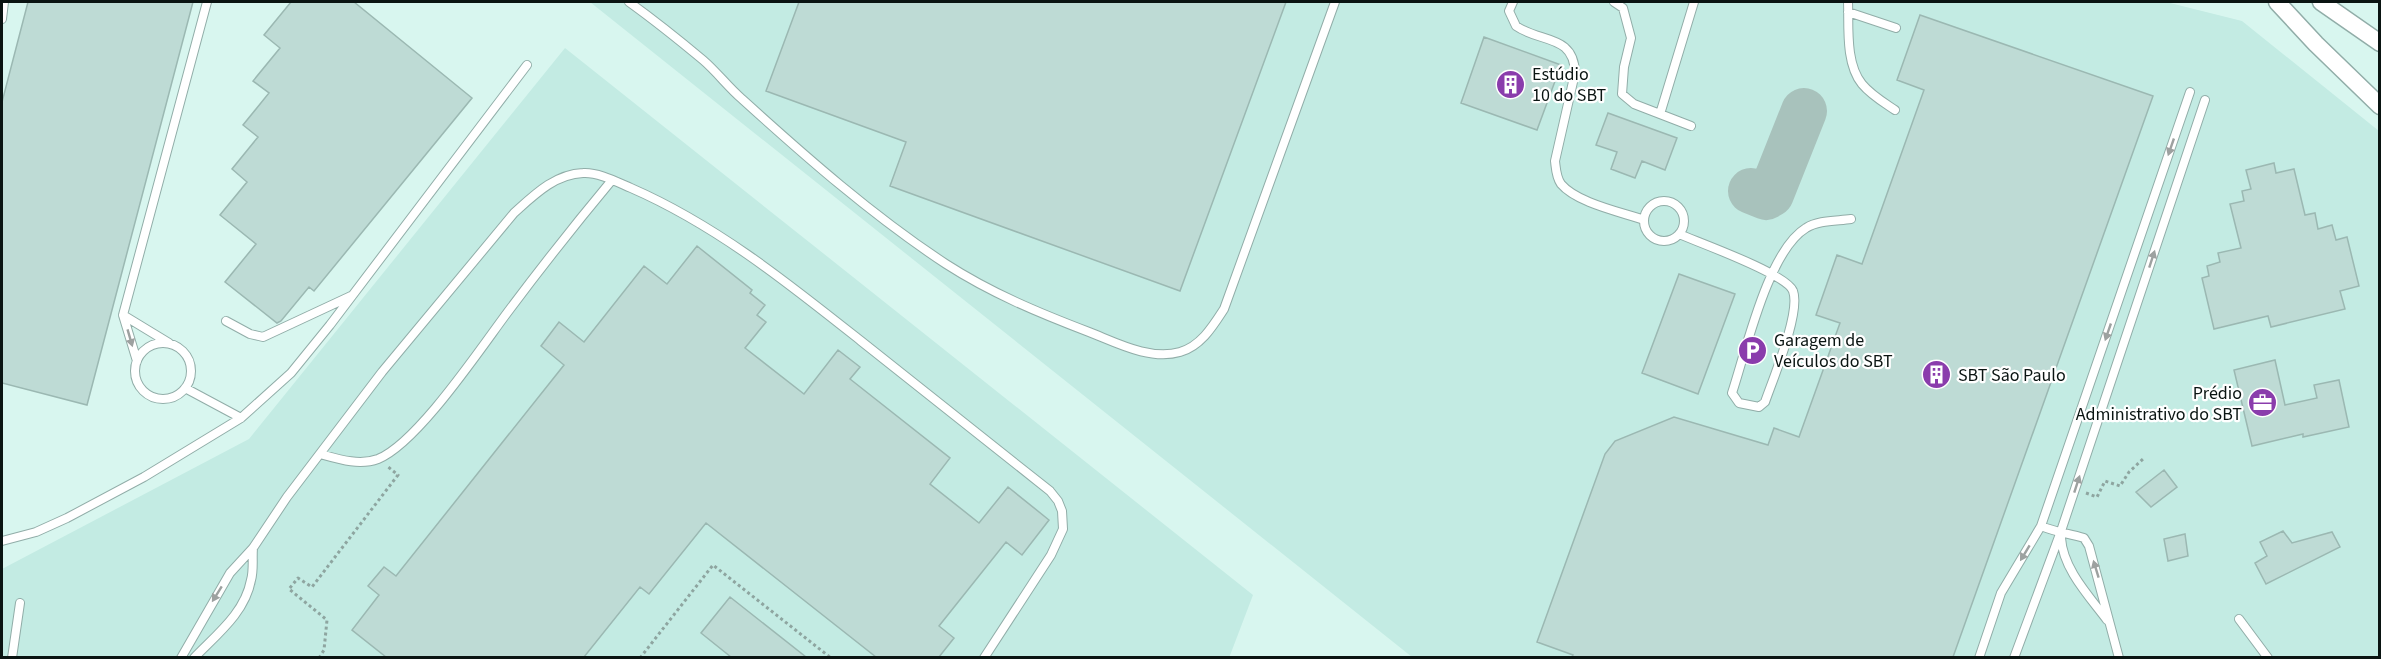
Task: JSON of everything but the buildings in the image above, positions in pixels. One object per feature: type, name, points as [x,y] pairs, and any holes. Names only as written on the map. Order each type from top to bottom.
[{"type":"street","points":[[2277,2],[2379,106]]},
{"type":"street","points":[[2321,2],[2379,43]]},
{"type":"lane","points":[[2,19],[4,2]]},
{"type":"lane","points":[[123,315],[187,356],[190,364],[189,380],[185,388],[171,398],[153,398],[146,393],[136,379],[137,361],[123,315],[207,2]]},
{"type":"lane","points":[[628,2],[705,62],[740,97],[862,202],[945,264],[992,291],[1044,315],[1133,349],[1162,354],[1180,352],[1197,344],[1212,328],[1224,309],[1335,2]]},
{"type":"lane","points":[[1513,2],[1509,11],[1516,26],[1565,46],[1575,61],[1575,73],[1555,161],[1557,176],[1562,184],[1584,200],[1644,220]]},
{"type":"lane","points":[[1614,2],[1623,8],[1631,38],[1624,67],[1622,94],[1634,104],[1691,126]]},
{"type":"lane","points":[[1660,114],[1694,2]]},
{"type":"lane","points":[[1848,2],[1852,63],[1861,83],[1878,99],[1895,110]]},
{"type":"lane","points":[[1848,12],[1896,28]]},
{"type":"lane","points":[[2,541],[36,532],[144,477],[241,418],[291,373],[527,65]]},
{"type":"lane","points":[[1978,657],[2001,593],[2041,526],[2190,92]]},
{"type":"lane","points":[[2014,657],[2060,534],[2205,100]]},
{"type":"lane","points":[[181,657],[230,573],[253,548],[287,497],[382,372],[514,213],[532,196],[557,179],[584,173],[612,180],[671,206],[731,243],[809,300],[1050,491],[1062,511],[1063,529],[1050,555],[984,657]]},
{"type":"lane","points":[[320,454],[361,462],[378,459],[400,444],[430,414],[566,236],[612,180]]},
{"type":"lane","points":[[1660,201],[1672,203],[1678,207],[1684,218],[1683,229],[1679,234],[1668,240],[1657,240],[1648,235],[1644,220],[1646,211],[1660,201]]},
{"type":"lane","points":[[1679,234],[1770,273],[1790,285],[1794,292],[1795,303],[1765,402],[1759,407],[1739,403],[1732,393],[1770,273],[1795,237],[1807,227],[1851,219]]},
{"type":"lane","points":[[226,321],[250,334],[263,337],[353,295]]},
{"type":"lane","points":[[137,361],[148,348],[157,344],[174,346]]},
{"type":"lane","points":[[185,388],[241,418]]},
{"type":"lane","points":[[2041,526],[2060,534],[2071,534],[2084,538],[2089,546],[2119,657]]},
{"type":"lane","points":[[2060,534],[2061,548],[2075,576],[2110,625]]},
{"type":"lane","points":[[194,657],[240,609],[252,578],[253,548]]},
{"type":"lane","points":[[12,657],[20,603]]},
{"type":"lane","points":[[2239,620],[2268,657]]},
{"type":"path","points":[[319,657],[324,650],[327,620],[289,590],[298,579],[312,587],[398,475],[378,459]]},
{"type":"path","points":[[2086,493],[2097,497],[2105,481],[2120,486],[2129,472],[2143,459]]},
{"type":"path","points":[[640,657],[713,564],[831,657]]},
{"type":"shaded area","points":[[590,2],[2166,2],[2242,21],[2379,131],[2379,657],[1412,657]]},
{"type":"shaded area","points":[[565,48],[1253,595],[1229,658],[2,658],[2,569],[249,439]]},
{"type":"taxiway","points":[[1751,191],[1766,197],[1771,194],[1804,111]]},
{"type":"place","name":"Estúdio 10 do SBT","points":[[1511,84]]},
{"type":"place","name":"Garagem de Veículos do SBT","points":[[1753,350]]},
{"type":"place","name":"SBT São Paulo","points":[[1937,375]]},
{"type":"place","name":"Prédio Administrativo do SBT","points":[[2263,403]]}]
